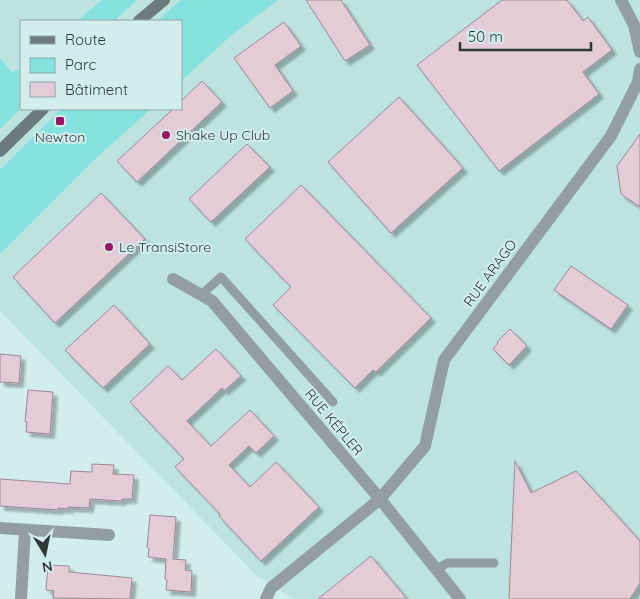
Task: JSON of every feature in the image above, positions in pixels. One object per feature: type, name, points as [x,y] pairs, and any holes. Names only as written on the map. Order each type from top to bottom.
[{"type":"main road","points":[[141,20],[164,0]]},
{"type":"main road","points":[[0,151],[43,110]]},
{"type":"street","points":[[621,0],[634,25],[640,52]]},
{"type":"street","name":"RUE ARAGO","points":[[266,599],[271,588],[380,499],[425,446],[444,360],[611,136],[638,82],[640,69]]},
{"type":"street","name":"RUE KÉPLER","points":[[174,279],[212,301],[380,499],[460,599]]},
{"type":"street","points":[[0,528],[109,535]]},
{"type":"street","points":[[21,599],[25,530]]},
{"type":"lane","points":[[201,295],[221,277],[333,402]]},
{"type":"lane","points":[[436,570],[447,563],[494,563]]},
{"type":"shaded area","points":[[0,0],[640,0],[640,599],[293,599],[255,574],[0,311]]},
{"type":"green space","points":[[102,0],[137,0],[115,20],[78,20]]},
{"type":"green space","points":[[181,0],[278,0],[233,34],[182,80],[182,20],[158,20]]},
{"type":"green space","points":[[0,58],[13,73],[20,68],[20,109],[0,129]]},
{"type":"green space","points":[[60,110],[150,110],[94,160],[0,254],[0,170]]},
{"type":"building","points":[[306,0],[341,0],[370,45],[345,61]]},
{"type":"building","points":[[502,0],[567,0],[583,21],[588,17],[612,50],[583,72],[599,94],[499,171],[417,65]]},
{"type":"building","points":[[284,22],[301,46],[275,65],[293,91],[270,108],[234,58]]},
{"type":"building","name":"Shake Up Club","points":[[202,81],[222,102],[137,182],[117,161],[172,110],[182,110],[182,100]]},
{"type":"building","points":[[399,97],[463,168],[391,233],[328,162]]},
{"type":"building","points":[[640,134],[640,207],[621,194],[617,166]]},
{"type":"building","points":[[247,144],[270,167],[211,222],[189,199]]},
{"type":"building","points":[[301,185],[431,318],[376,372],[373,370],[355,388],[273,305],[291,287],[245,239]]},
{"type":"building","points":[[101,193],[145,239],[55,323],[13,277]]},
{"type":"building","points":[[571,266],[628,305],[611,329],[554,290]]},
{"type":"building","points":[[114,305],[150,344],[103,388],[65,350]]},
{"type":"building","points":[[510,329],[527,346],[509,365],[493,349]]},
{"type":"building","points":[[216,349],[241,376],[224,391],[222,388],[187,421],[211,446],[250,410],[274,436],[256,453],[249,446],[229,465],[250,487],[276,462],[319,507],[261,561],[175,467],[184,459],[130,402],[168,366],[182,380]]},
{"type":"building","points":[[0,354],[21,356],[19,383],[0,382]]},
{"type":"building","points":[[28,390],[53,392],[50,434],[26,432]]},
{"type":"building","points":[[515,461],[531,493],[576,471],[640,541],[640,583],[630,599],[509,599]]},
{"type":"building","points":[[92,464],[114,465],[113,474],[134,475],[132,499],[122,499],[122,501],[90,499],[89,508],[68,507],[68,509],[58,508],[59,510],[0,506],[0,479],[70,484],[71,471],[92,472]]},
{"type":"building","points":[[150,515],[176,517],[173,559],[186,560],[185,570],[192,571],[191,592],[166,590],[166,559],[148,557]]},
{"type":"building","points":[[371,556],[407,599],[318,599]]},
{"type":"building","points":[[48,565],[69,566],[69,572],[132,578],[130,599],[53,598],[54,591],[46,590]]},
{"type":"place","name":"Newton","points":[[60,121]]},
{"type":"place","name":"Shake Up Club","points":[[166,135]]},
{"type":"place","name":"Le TransiStore","points":[[109,247]]}]
